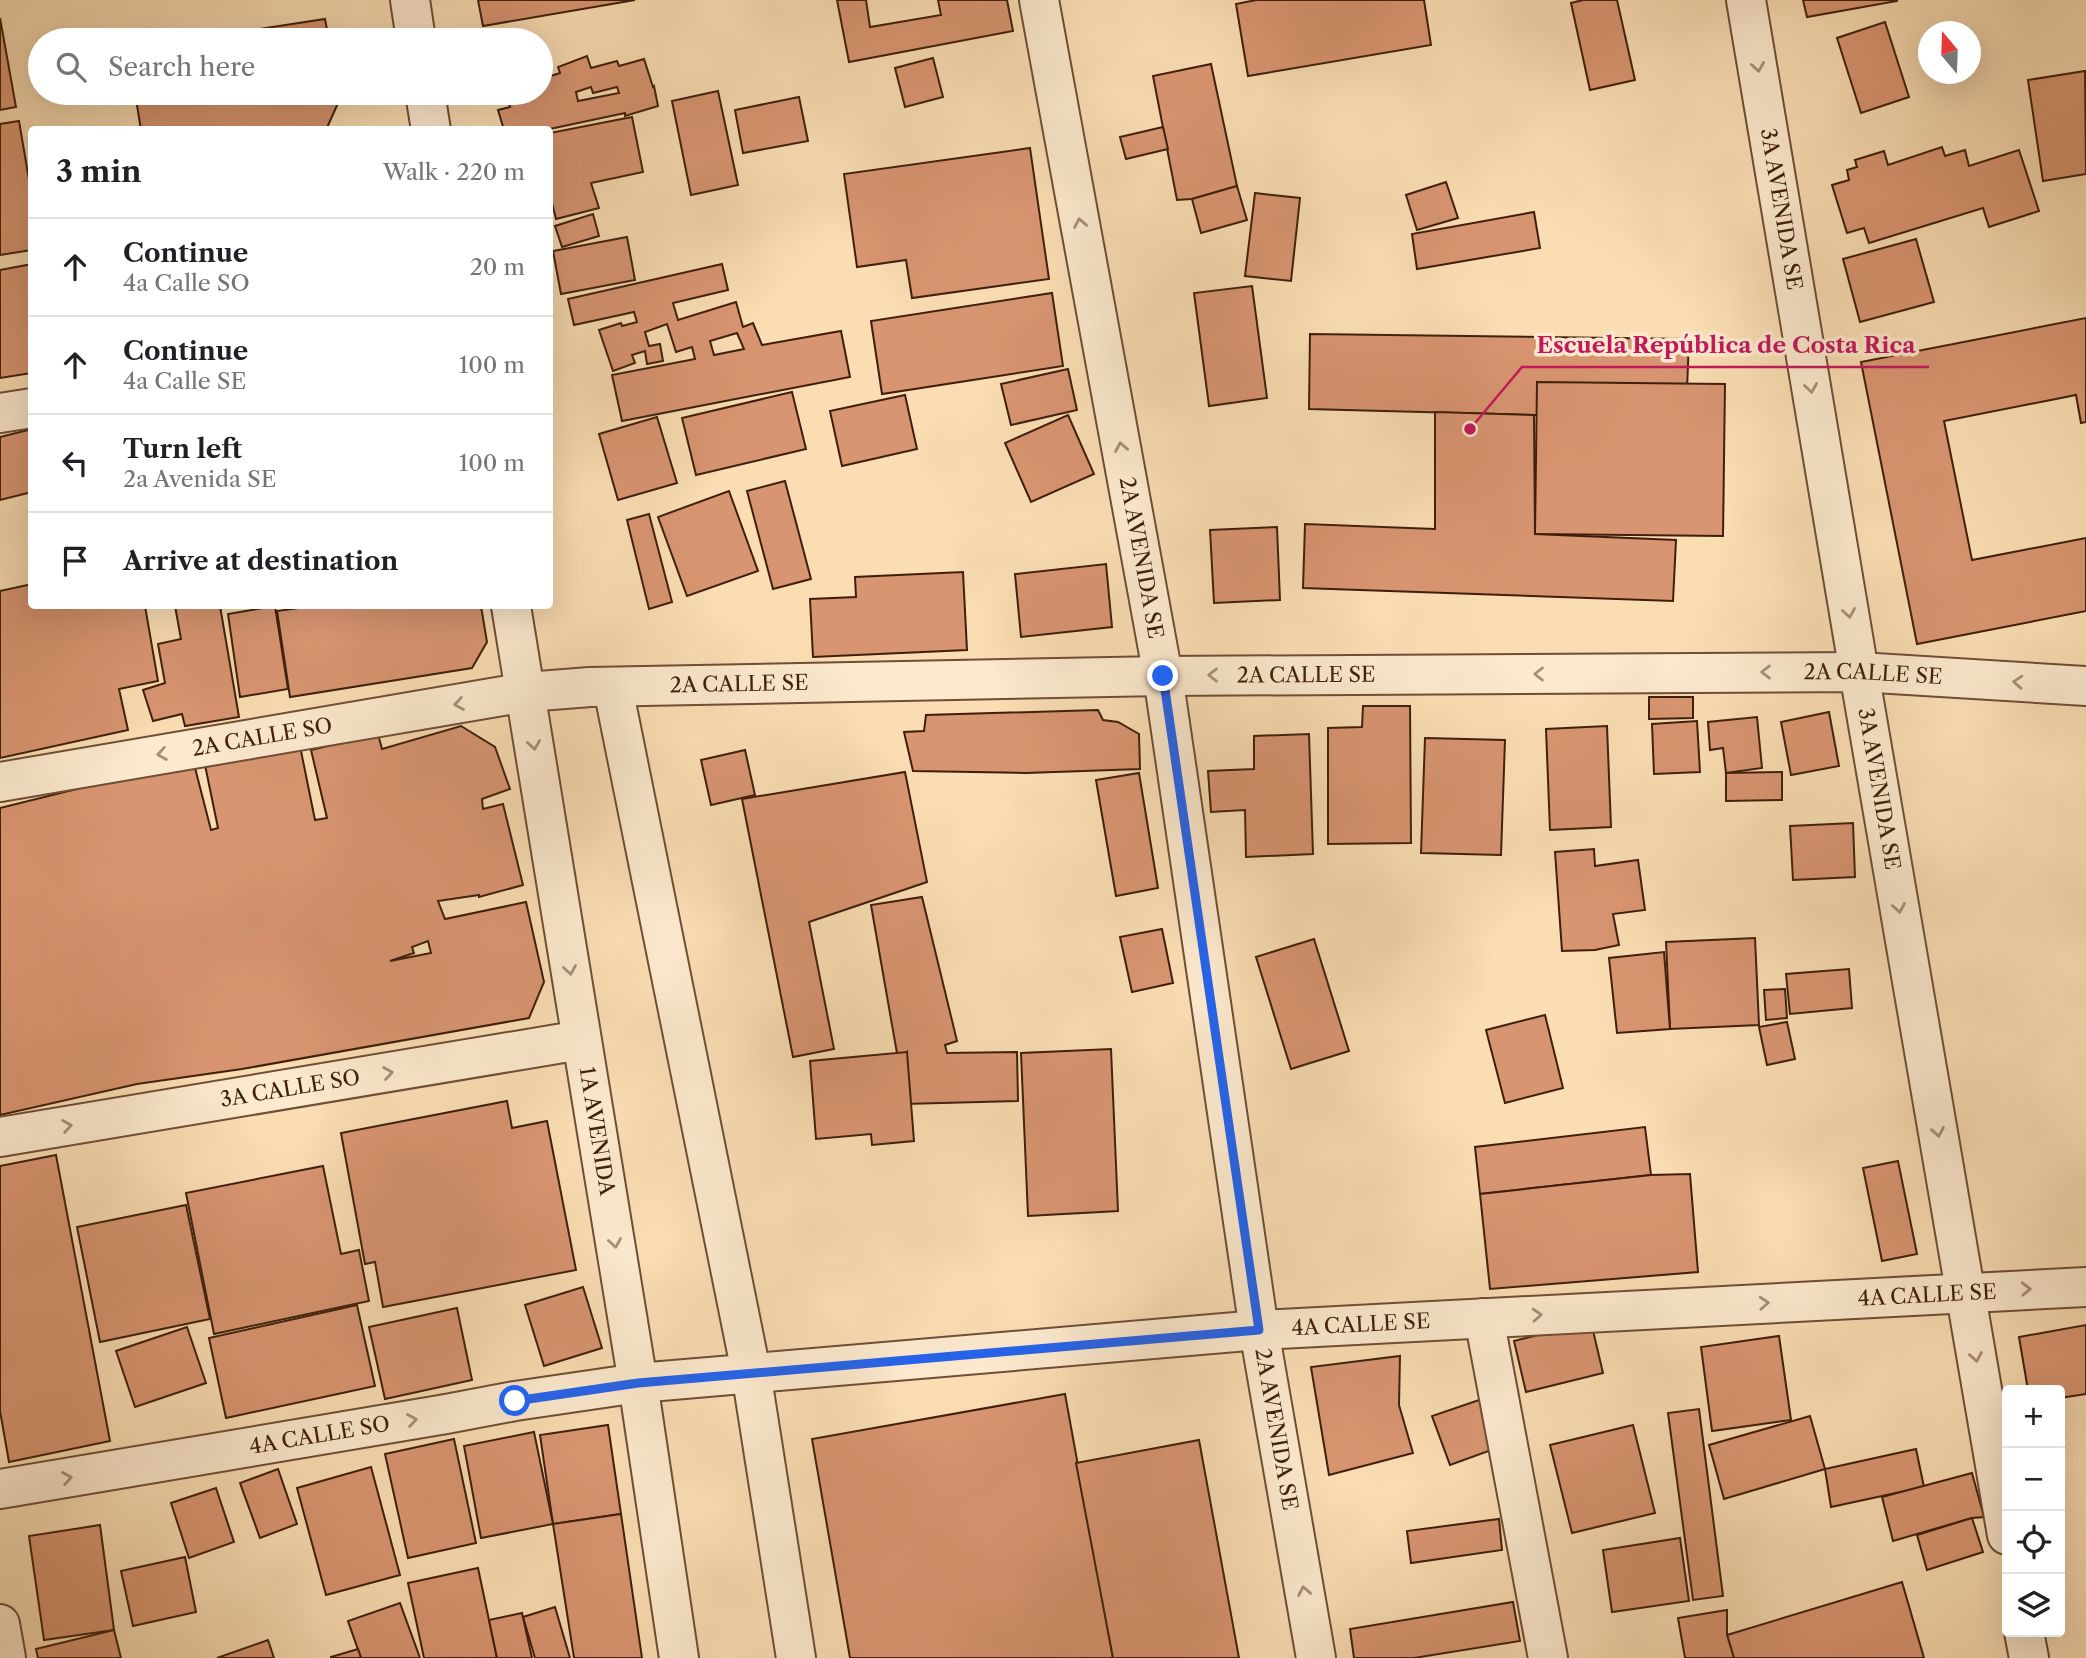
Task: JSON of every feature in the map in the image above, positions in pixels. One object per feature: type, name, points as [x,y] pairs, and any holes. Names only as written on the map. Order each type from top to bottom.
[{"type":"street","points":[[410,0],[414,28]]},
{"type":"street","name":"2A AVENIDA SE","points":[[1039,0],[1163,676],[1259,1330],[1316,1658]]},
{"type":"street","name":"3A AVENIDA SE","points":[[1746,0],[2003,1511]]},
{"type":"street","points":[[427,105],[429,126]]},
{"type":"street","points":[[0,413],[28,409]]},
{"type":"street","name":"1A AVENIDA","points":[[512,609],[638,1383],[679,1658]]},
{"type":"street","name":"2A CALLE SE","points":[[526,692],[590,687],[1163,676],[1859,672],[2086,686]]},
{"type":"street","points":[[613,688],[751,1372],[796,1658]]},
{"type":"street","name":"2A CALLE SO","points":[[0,782],[526,692]]},
{"type":"street","name":"3A CALLE SO","points":[[0,1137],[581,1041]]},
{"type":"street","name":"4A CALLE SE","points":[[638,1383],[1259,1330],[2086,1287]]},
{"type":"street","points":[[1484,1318],[1548,1658]]},
{"type":"street","name":"4A CALLE SO","points":[[0,1489],[446,1415],[515,1401],[638,1383]]},
{"type":"street","points":[[0,1624],[6,1658]]},
{"type":"street","points":[[2025,1637],[2029,1658]]},
{"type":"building","points":[[478,0],[635,0],[483,26]]},
{"type":"building","points":[[837,0],[866,0],[870,27],[941,15],[938,0],[1007,0],[1013,31],[849,62]]},
{"type":"building","points":[[1256,0],[1424,0],[1431,45],[1248,76],[1236,4]]},
{"type":"building","points":[[1583,0],[1617,0],[1635,80],[1590,90],[1571,3]]},
{"type":"building","points":[[1803,0],[1897,0],[1897,1],[1807,17]]},
{"type":"building","points":[[0,18],[16,107],[0,110]]},
{"type":"building","points":[[325,19],[327,28],[266,28]]},
{"type":"building","points":[[1885,22],[1909,97],[1861,113],[1837,38]]},
{"type":"building","points":[[587,56],[591,68],[617,61],[619,66],[644,59],[658,106],[625,116],[625,113],[553,128],[553,126],[503,126],[498,110],[509,105],[553,105],[553,75],[560,73],[558,67]],"holes":[[[591,87],[593,93],[617,87],[619,93],[578,101],[576,92]]]},
{"type":"building","points":[[933,58],[943,97],[905,107],[895,68]]},
{"type":"building","points":[[1211,64],[1237,186],[1192,199],[1177,200],[1153,76]]},
{"type":"building","points":[[2085,71],[2086,174],[2043,181],[2028,80]]},
{"type":"building","points":[[718,91],[738,185],[691,195],[672,101]]},
{"type":"building","points":[[799,97],[808,141],[743,153],[735,110]]},
{"type":"building","points":[[137,105],[337,105],[328,126],[140,126]]},
{"type":"building","points":[[632,117],[643,172],[591,183],[599,208],[556,219],[553,207],[553,132]]},
{"type":"building","points":[[19,121],[28,174],[28,251],[0,255],[0,124]]},
{"type":"building","points":[[1163,127],[1168,149],[1126,159],[1120,137]]},
{"type":"building","points":[[1942,147],[1945,156],[1965,150],[1969,166],[2019,150],[2039,211],[1989,227],[1983,208],[1869,243],[1864,228],[1847,233],[1832,185],[1849,180],[1847,170],[1857,167],[1855,160],[1884,151],[1888,165]]},
{"type":"building","points":[[1030,148],[1049,279],[912,298],[906,260],[857,267],[844,174]]},
{"type":"building","points":[[1446,182],[1458,218],[1417,230],[1406,195]]},
{"type":"building","points":[[1237,186],[1247,220],[1201,233],[1192,199]]},
{"type":"building","points":[[1255,193],[1300,198],[1291,281],[1245,276]]},
{"type":"building","points":[[1534,212],[1540,248],[1417,269],[1412,234]]},
{"type":"building","points":[[593,214],[599,236],[562,247],[555,226]]},
{"type":"building","points":[[627,237],[635,280],[561,294],[553,251]]},
{"type":"building","points":[[1916,239],[1934,302],[1860,322],[1843,259]]},
{"type":"building","points":[[722,264],[728,290],[673,303],[678,320],[736,302],[743,327],[753,323],[762,345],[841,331],[850,377],[622,421],[612,375],[695,359],[692,347],[676,352],[667,324],[645,332],[649,346],[660,344],[663,361],[647,364],[645,351],[632,355],[635,363],[613,371],[599,330],[621,323],[622,326],[637,322],[634,312],[574,325],[568,299]],"holes":[[[737,333],[744,349],[714,355],[710,341]]]},
{"type":"building","points":[[28,265],[28,374],[0,378],[0,270]]},
{"type":"building","points":[[1252,286],[1267,398],[1209,406],[1194,293]]},
{"type":"building","points":[[1052,293],[1063,366],[882,394],[871,321]]},
{"type":"building","points":[[2086,318],[2086,422],[2081,423],[2076,395],[1944,421],[1972,560],[2086,538],[2086,611],[1917,644],[1861,362]]},
{"type":"building","points":[[1310,334],[1689,339],[1686,415],[1534,415],[1309,409]]},
{"type":"building","points":[[1068,369],[1077,410],[1011,425],[1001,384]]},
{"type":"building","points":[[1537,382],[1725,384],[1723,536],[1535,534]]},
{"type":"building","points":[[792,392],[806,449],[696,475],[682,418]]},
{"type":"building","points":[[905,395],[917,449],[842,466],[830,411]]},
{"type":"building","points":[[1435,412],[1534,415],[1535,534],[1676,540],[1673,601],[1303,588],[1305,524],[1435,529]]},
{"type":"building","points":[[1068,415],[1094,474],[1031,502],[1005,443]]},
{"type":"building","points":[[657,417],[677,483],[618,500],[599,434]]},
{"type":"building","points":[[28,430],[28,493],[0,500],[0,437]]},
{"type":"building","points":[[785,481],[811,579],[773,589],[747,491]]},
{"type":"building","points":[[729,491],[758,571],[687,596],[658,517]]},
{"type":"building","points":[[649,514],[672,602],[649,609],[627,520]]},
{"type":"building","points":[[1277,527],[1280,600],[1214,603],[1210,530]]},
{"type":"building","points":[[1106,564],[1112,627],[1021,637],[1015,574]]},
{"type":"building","points":[[963,572],[967,650],[813,657],[810,599],[856,597],[855,577]]},
{"type":"building","points":[[28,585],[28,609],[146,609],[158,681],[119,689],[128,730],[0,758],[0,591]]},
{"type":"building","points":[[176,609],[221,609],[239,717],[185,726],[182,714],[153,721],[143,690],[165,683],[158,644],[181,639]]},
{"type":"building","points":[[275,609],[288,689],[240,697],[228,614]]},
{"type":"building","points":[[482,609],[487,642],[472,668],[290,697],[277,611]]},
{"type":"building","points":[[1649,697],[1693,697],[1693,718],[1649,719]]},
{"type":"building","points":[[1363,706],[1410,706],[1411,843],[1328,844],[1328,728],[1362,727]]},
{"type":"building","points":[[1098,710],[1103,720],[1118,722],[1139,734],[1140,769],[1026,773],[913,771],[904,732],[924,731],[926,715]]},
{"type":"building","points":[[1829,712],[1839,766],[1791,775],[1781,722]]},
{"type":"building","points":[[1757,717],[1762,768],[1726,773],[1723,748],[1710,750],[1708,722]]},
{"type":"building","points":[[1697,721],[1700,772],[1654,774],[1652,724]]},
{"type":"building","points":[[461,726],[495,747],[510,789],[482,799],[483,809],[503,804],[523,885],[479,897],[438,901],[445,919],[526,902],[544,982],[529,1018],[242,1069],[137,1084],[0,1115],[0,808],[193,760],[211,830],[218,828],[205,765],[300,746],[315,820],[327,818],[311,750],[378,734],[382,749]],"holes":[[[428,941],[431,953],[390,961],[414,953],[412,947]]]},
{"type":"building","points":[[1607,726],[1611,827],[1550,830],[1546,729]]},
{"type":"building","points":[[1309,734],[1313,854],[1246,857],[1245,810],[1211,812],[1208,771],[1254,769],[1254,736]]},
{"type":"building","points":[[1425,738],[1505,740],[1501,855],[1421,853]]},
{"type":"building","points":[[745,750],[755,795],[711,805],[701,760]]},
{"type":"building","points":[[905,772],[927,882],[809,922],[834,1049],[793,1057],[742,799]]},
{"type":"building","points":[[1782,772],[1782,800],[1726,801],[1726,773]]},
{"type":"building","points":[[1139,773],[1158,888],[1116,896],[1096,780]]},
{"type":"building","points":[[1853,823],[1855,877],[1793,880],[1790,826]]},
{"type":"building","points":[[1594,849],[1595,866],[1638,860],[1645,910],[1613,914],[1619,945],[1595,950],[1562,951],[1555,852]]},
{"type":"building","points":[[922,897],[957,1041],[945,1045],[947,1053],[1017,1052],[1018,1101],[904,1104],[907,1052],[898,1059],[871,905]]},
{"type":"building","points":[[1162,929],[1173,983],[1132,992],[1120,937]]},
{"type":"building","points":[[1755,938],[1759,1025],[1670,1029],[1666,942]]},
{"type":"building","points":[[1314,939],[1349,1051],[1291,1069],[1256,957]]},
{"type":"building","points":[[1664,952],[1670,1029],[1617,1033],[1609,958]]},
{"type":"building","points":[[1849,969],[1852,1008],[1790,1014],[1786,974]]},
{"type":"building","points":[[1785,989],[1787,1018],[1766,1020],[1764,990]]},
{"type":"building","points":[[1545,1015],[1563,1088],[1505,1103],[1486,1030]]},
{"type":"building","points":[[1787,1022],[1795,1059],[1767,1065],[1759,1027]]},
{"type":"building","points":[[1111,1049],[1118,1211],[1028,1216],[1021,1053]]},
{"type":"building","points":[[907,1052],[914,1141],[872,1145],[871,1134],[816,1139],[810,1061]]},
{"type":"building","points":[[507,1101],[512,1128],[547,1121],[576,1270],[383,1307],[375,1262],[365,1264],[341,1133]]},
{"type":"building","points":[[1645,1127],[1651,1175],[1480,1194],[1475,1147]]},
{"type":"building","points":[[56,1155],[110,1441],[9,1462],[0,1411],[0,1166]]},
{"type":"building","points":[[1898,1161],[1917,1254],[1882,1261],[1863,1168]]},
{"type":"building","points":[[323,1166],[341,1254],[359,1250],[369,1301],[214,1334],[186,1193]]},
{"type":"building","points":[[1690,1174],[1698,1272],[1490,1289],[1480,1194],[1651,1175]]},
{"type":"building","points":[[186,1205],[210,1319],[100,1342],[77,1227]]},
{"type":"building","points":[[583,1287],[602,1348],[544,1366],[525,1305]]},
{"type":"building","points":[[357,1305],[375,1386],[226,1418],[209,1338]]},
{"type":"building","points":[[457,1308],[472,1380],[385,1399],[369,1327]]},
{"type":"building","points":[[1591,1322],[1603,1373],[1526,1392],[1514,1341]]},
{"type":"building","points":[[2086,1325],[2086,1394],[2065,1397],[2065,1385],[2027,1385],[2019,1337]]},
{"type":"building","points":[[187,1327],[206,1383],[135,1407],[116,1351]]},
{"type":"building","points":[[1779,1336],[1791,1420],[1712,1431],[1701,1347]]},
{"type":"building","points":[[1400,1356],[1399,1405],[1413,1453],[1329,1475],[1311,1367]]},
{"type":"building","points":[[1065,1394],[1113,1658],[850,1658],[812,1439]]},
{"type":"building","points":[[1479,1400],[1497,1448],[1450,1465],[1432,1416]]},
{"type":"building","points":[[1699,1409],[1723,1596],[1693,1600],[1668,1413]]},
{"type":"building","points":[[1810,1416],[1825,1469],[1724,1499],[1709,1445]]},
{"type":"building","points":[[608,1425],[621,1514],[553,1524],[540,1435]]},
{"type":"building","points":[[1633,1425],[1655,1513],[1572,1533],[1550,1445]]},
{"type":"building","points":[[534,1432],[553,1524],[481,1538],[464,1446]]},
{"type":"building","points":[[454,1439],[476,1543],[408,1558],[385,1454]]},
{"type":"building","points":[[1199,1440],[1239,1658],[1113,1658],[1076,1463]]},
{"type":"building","points":[[1916,1449],[1924,1487],[1831,1507],[1825,1469]]},
{"type":"building","points":[[371,1467],[400,1575],[326,1595],[297,1488]]},
{"type":"building","points":[[278,1469],[297,1524],[260,1538],[240,1483]]},
{"type":"building","points":[[1972,1473],[1984,1517],[1893,1541],[1882,1497]]},
{"type":"building","points":[[216,1488],[234,1542],[189,1558],[171,1503]]},
{"type":"building","points":[[621,1514],[642,1658],[574,1658],[553,1524]]},
{"type":"building","points":[[1972,1518],[1983,1552],[1927,1570],[1917,1535]]},
{"type":"building","points":[[1499,1519],[1502,1550],[1411,1563],[1407,1531]]},
{"type":"building","points":[[100,1525],[114,1630],[44,1640],[29,1536]]},
{"type":"building","points":[[1680,1538],[1689,1601],[1612,1612],[1603,1550]]},
{"type":"building","points":[[185,1557],[196,1612],[133,1626],[121,1571]]},
{"type":"building","points":[[478,1568],[497,1658],[424,1658],[408,1583]]},
{"type":"building","points":[[1902,1582],[1924,1658],[1734,1658],[1727,1635]]},
{"type":"building","points":[[1513,1602],[1520,1641],[1414,1658],[1354,1658],[1350,1629]]},
{"type":"building","points":[[400,1603],[420,1658],[361,1658],[348,1621]]},
{"type":"building","points":[[555,1607],[570,1658],[535,1658],[523,1617]]},
{"type":"building","points":[[1727,1610],[1727,1635],[1734,1658],[1685,1658],[1678,1618]]},
{"type":"building","points":[[522,1613],[532,1658],[497,1658],[489,1620]]},
{"type":"building","points":[[114,1630],[121,1658],[38,1658],[36,1649]]},
{"type":"building","points":[[268,1640],[274,1658],[217,1658]]},
{"type":"building","points":[[358,1649],[361,1658],[331,1658],[331,1657]]},
{"type":"place","name":"Escuela República de Costa Rica","points":[[1470,429]]},
{"type":"route","points":[[515,1401],[638,1383],[751,1372],[1259,1330],[1163,676]]}]
